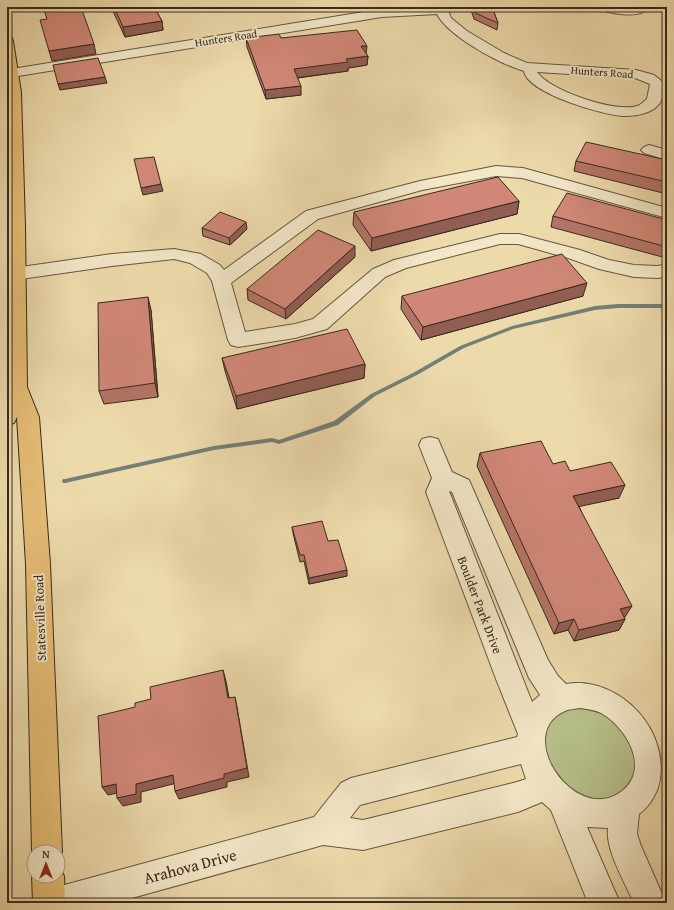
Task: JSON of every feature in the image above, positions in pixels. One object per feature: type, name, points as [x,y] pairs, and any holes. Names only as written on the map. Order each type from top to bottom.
[{"type":"main road","name":"Statesville Road","points":[[7,41],[12,73],[17,199],[12,274],[17,387],[28,417],[37,556],[47,844]]},
{"type":"main road","name":"Statesville Road","points":[[7,417],[17,387]]},
{"type":"main road","points":[[48,884],[49,903]]},
{"type":"street","points":[[604,7],[623,11],[640,9],[643,7]]},
{"type":"street","name":"Hunters Road","points":[[12,73],[382,14],[441,9],[446,20],[508,61],[530,69],[544,68],[636,74],[654,80],[657,83],[658,90],[649,106],[644,109],[626,112],[608,111],[579,102],[550,89],[531,75],[530,69]]},
{"type":"street","points":[[649,150],[667,156]]},
{"type":"street","points":[[221,280],[312,215],[420,186],[496,171],[523,173],[667,213]]},
{"type":"street","points":[[12,274],[112,260],[174,254],[195,258],[214,269],[221,280],[238,340],[295,331],[320,324],[379,273],[400,264],[500,240],[519,239],[574,254],[605,265],[634,271],[658,272],[667,270]]},
{"type":"street","points":[[430,445],[443,478]]},
{"type":"street","name":"Boulder Park Drive","points":[[531,740],[509,679],[436,492],[443,478],[460,486],[538,669],[548,685],[562,698]]},
{"type":"street","points":[[555,793],[584,811],[605,813],[625,807],[640,795],[648,778],[650,769],[649,758],[643,738],[631,720],[614,706],[597,698],[580,696],[562,698],[549,705],[538,716],[531,740],[535,766],[555,793],[572,827],[604,903]]},
{"type":"street","points":[[323,830],[351,793],[531,740]]},
{"type":"street","name":"Arahova Drive","points":[[57,903],[323,830],[363,836],[518,797],[555,793]]},
{"type":"street","points":[[625,807],[622,834],[626,849],[650,903]]},
{"type":"green space","points":[[597,698],[649,758],[625,807],[563,801],[531,731],[538,716]]},
{"type":"building","points":[[43,7],[81,7],[94,44],[49,51],[40,20],[47,19]]},
{"type":"building","points":[[114,7],[154,7],[162,21],[123,27]]},
{"type":"building","points":[[473,7],[492,7],[498,23],[475,13]]},
{"type":"building","points":[[357,30],[367,46],[361,46],[368,56],[346,59],[348,62],[294,69],[301,86],[265,90],[246,38],[279,34],[281,38]]},
{"type":"building","points":[[98,58],[105,77],[58,84],[53,65]]},
{"type":"building","points":[[586,142],[667,160],[667,182],[576,161]]},
{"type":"building","points":[[154,157],[161,184],[141,188],[134,159]]},
{"type":"building","points":[[498,177],[519,201],[372,238],[354,212]]},
{"type":"building","points":[[567,193],[667,220],[667,247],[553,216]]},
{"type":"building","points":[[220,212],[246,222],[229,238],[202,228]]},
{"type":"building","points":[[318,230],[355,246],[285,309],[247,289]]},
{"type":"building","points":[[562,254],[587,283],[423,327],[402,296]]},
{"type":"building","points":[[148,297],[155,383],[99,391],[98,303]]},
{"type":"building","points":[[347,329],[365,364],[236,396],[222,358]]},
{"type":"building","points":[[541,441],[553,464],[565,461],[570,471],[611,462],[625,485],[573,496],[632,606],[620,609],[625,619],[579,630],[574,619],[559,623],[480,453]]},
{"type":"building","points":[[322,521],[328,541],[338,540],[347,570],[309,578],[304,555],[300,555],[292,527]]},
{"type":"building","points":[[223,670],[228,698],[235,697],[247,768],[224,774],[224,778],[175,791],[173,775],[136,784],[136,794],[117,798],[116,784],[102,787],[98,716],[135,707],[135,703],[151,699],[150,687]]},
{"type":"waterway","points":[[65,481],[214,448],[272,440],[279,442],[336,423],[373,395],[415,374],[462,347],[512,328],[595,308],[618,306],[667,306]]}]
